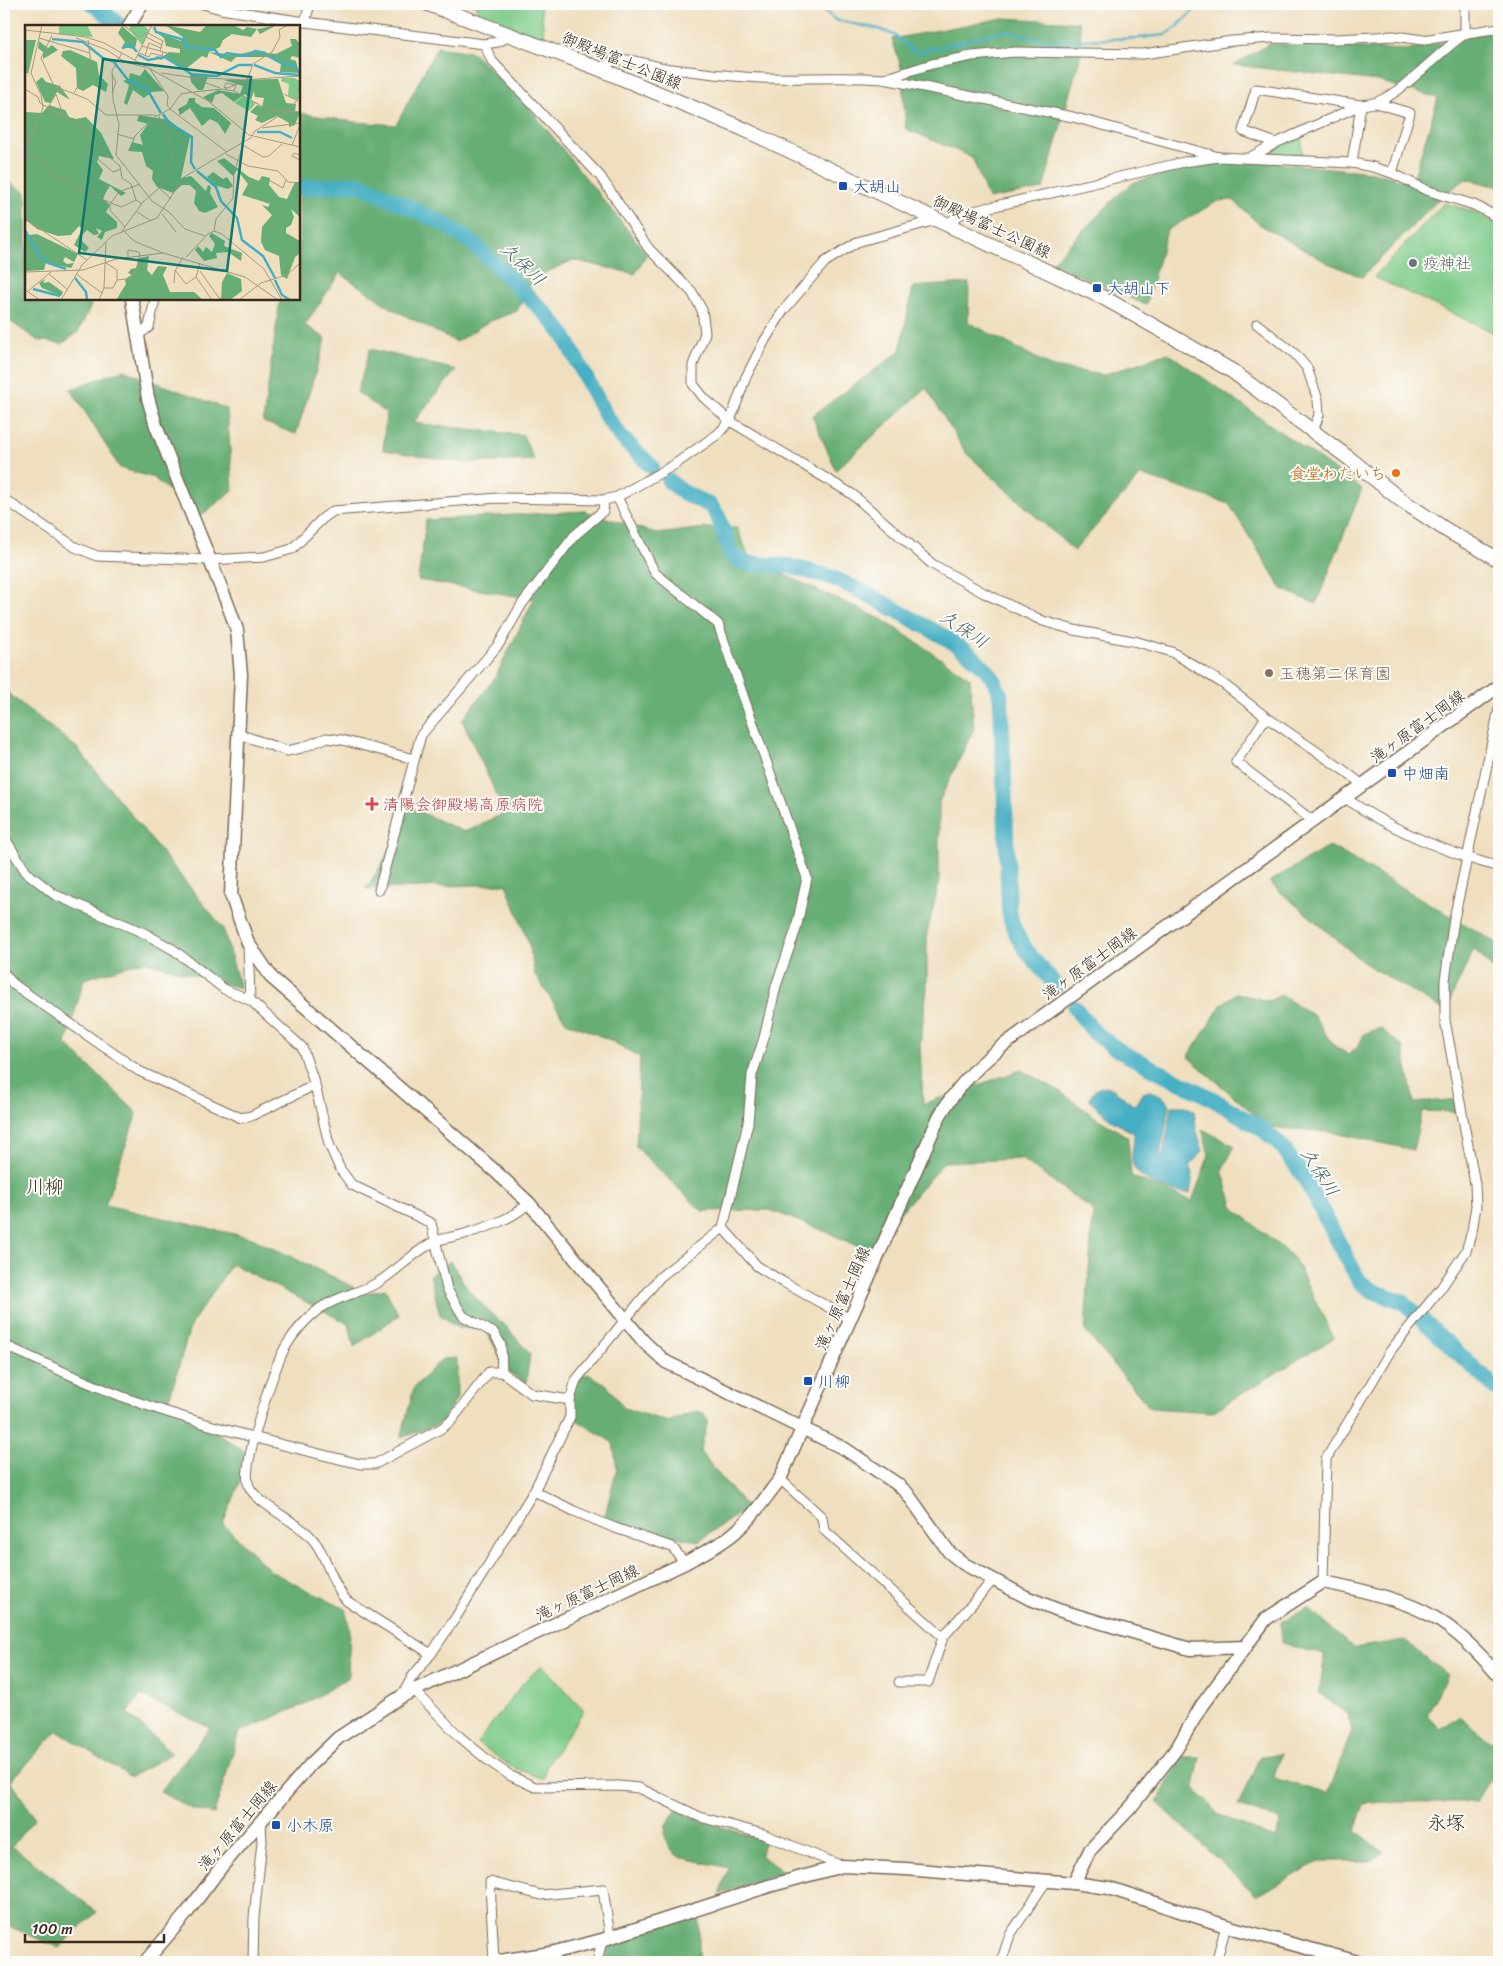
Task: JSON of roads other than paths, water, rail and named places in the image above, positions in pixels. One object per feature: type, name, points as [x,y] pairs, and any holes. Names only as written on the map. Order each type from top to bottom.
[{"type":"main road","name":"御殿場富士公園線","points":[[428,4],[600,69],[731,123],[1104,298],[1232,371],[1409,505],[1448,531],[1499,560]]},
{"type":"street","points":[[131,25],[142,4]]},
{"type":"street","points":[[203,4],[221,9],[305,22],[484,44],[498,42],[512,35]]},
{"type":"street","points":[[305,22],[310,4]]},
{"type":"street","points":[[1465,4],[1465,34]]},
{"type":"street","points":[[884,79],[932,64],[972,56],[1015,52],[1144,54],[1232,41],[1270,38],[1336,39],[1394,36],[1423,40],[1499,28]]},
{"type":"street","points":[[1248,158],[1276,143],[1361,105],[1376,102],[1402,87],[1465,34]]},
{"type":"street","points":[[484,44],[492,61],[600,176],[649,249],[692,292],[702,310],[705,333],[693,365],[693,384],[704,398],[730,421],[852,494],[918,553],[954,577],[1043,622],[1138,642],[1172,652],[1222,683],[1266,717],[1342,768],[1363,785]]},
{"type":"street","points":[[600,69],[605,64],[618,59],[625,59],[666,69],[760,78],[862,77],[884,79],[1073,117],[1219,157]]},
{"type":"street","points":[[1276,143],[1242,131],[1256,89],[1361,105]]},
{"type":"street","points":[[1376,102],[1410,113],[1392,173]]},
{"type":"street","points":[[1352,163],[1361,105]]},
{"type":"street","points":[[4,499],[76,547],[97,556],[210,560],[264,558],[292,549],[322,519],[333,511],[498,498],[604,500],[617,497],[674,464],[718,434],[730,421],[746,377],[783,311],[825,262],[857,242],[941,222],[961,214],[1184,162],[1219,157],[1352,163],[1392,173],[1426,190],[1474,205],[1499,218]]},
{"type":"street","points":[[132,300],[148,398],[156,426],[237,630],[242,675],[231,895],[248,943],[272,978],[495,1170],[529,1203],[624,1319],[644,1342],[666,1362],[845,1449],[897,1484],[907,1493],[949,1552],[964,1564],[1026,1597],[1058,1610],[1190,1649],[1246,1647]]},
{"type":"street","points":[[138,334],[149,327],[154,300]]},
{"type":"street","points":[[1257,324],[1295,354],[1307,368],[1318,400],[1319,415],[1313,431]]},
{"type":"street","points":[[402,1696],[412,1677],[456,1618],[534,1491],[570,1416],[570,1400],[576,1380],[660,1277],[723,1228],[748,1123],[752,1076],[764,1038],[776,986],[796,929],[807,878],[718,624],[655,573],[617,497]]},
{"type":"street","points":[[380,890],[420,735],[499,644],[522,604],[574,536],[603,511],[604,500]]},
{"type":"street","name":"滝ヶ原富士岡線","points":[[145,1962],[261,1821],[310,1765],[338,1738],[402,1696],[685,1563],[723,1542],[740,1527],[757,1510],[780,1479],[939,1117],[960,1085],[976,1067],[1499,686]]},
{"type":"street","points":[[1323,1582],[1326,1458],[1391,1350],[1426,1309],[1466,1250],[1472,1232],[1476,1206],[1475,1184],[1445,1020],[1445,980],[1454,918],[1466,858],[1499,710]]},
{"type":"street","points":[[1266,717],[1236,762],[1313,822]]},
{"type":"street","points":[[239,734],[287,751],[301,748],[326,738],[342,740],[414,759]]},
{"type":"street","points":[[1346,798],[1361,809],[1412,836],[1466,858],[1499,867]]},
{"type":"street","points":[[4,837],[26,872],[55,894],[144,933],[174,950],[224,989],[250,1000],[302,1047],[315,1085],[329,1144],[344,1174],[352,1185],[431,1223],[447,1289],[463,1316],[494,1333],[501,1345],[502,1372]]},
{"type":"street","points":[[248,943],[250,1000]]},
{"type":"street","points":[[4,973],[14,984],[139,1071],[241,1118],[251,1116],[315,1085]]},
{"type":"street","points":[[431,1654],[347,1601],[338,1592],[325,1558],[310,1536],[259,1499],[248,1484],[248,1471],[254,1438],[270,1384],[286,1346],[306,1322],[320,1309],[378,1282],[435,1241],[481,1230],[518,1213],[529,1203]]},
{"type":"street","points":[[723,1228],[757,1266],[850,1319]]},
{"type":"street","points":[[4,1344],[88,1383],[140,1403],[254,1438],[360,1464],[375,1464],[442,1428],[451,1421],[489,1372],[502,1372],[532,1394],[570,1400]]},
{"type":"street","points":[[780,1479],[821,1516],[824,1530],[943,1637]]},
{"type":"street","points":[[534,1491],[588,1517],[672,1547],[685,1563]]},
{"type":"street","points":[[899,1682],[928,1682],[943,1637],[994,1579]]},
{"type":"street","points":[[1074,1883],[1090,1850],[1131,1807],[1177,1748],[1202,1705],[1266,1619],[1323,1582],[1408,1606],[1430,1615],[1473,1647],[1499,1676]]},
{"type":"street","points":[[415,1691],[460,1737],[490,1762],[511,1776],[536,1787],[618,1786],[639,1788],[700,1817],[763,1834],[842,1866]]},
{"type":"street","points":[[253,1962],[254,1917],[262,1842],[261,1821]]},
{"type":"street","points":[[597,1962],[606,1938],[603,1889],[540,1895],[490,1882],[494,1962],[551,1953],[606,1938],[769,1886],[842,1866],[1047,1880],[1109,1888],[1226,1926],[1358,1962]]},
{"type":"street","points":[[1001,1962],[1010,1934],[1047,1880]]},
{"type":"street","points":[[1216,1962],[1226,1926]]},
{"type":"water","points":[[1107,1086],[1133,1105],[1137,1104],[1143,1093],[1149,1091],[1158,1094],[1168,1102],[1170,1105],[1160,1155],[1163,1155],[1172,1106],[1186,1106],[1194,1111],[1196,1128],[1203,1151],[1190,1165],[1193,1174],[1190,1193],[1165,1188],[1147,1180],[1134,1168],[1132,1157],[1134,1133],[1114,1122],[1091,1102],[1090,1098],[1094,1091]]},
{"type":"waterway","name":"久保川","points":[[92,4],[119,25]]},
{"type":"waterway","points":[[817,4],[835,20],[878,29],[894,35],[913,51],[919,52],[1004,31],[1051,41],[1139,38],[1165,35],[1176,28],[1200,4]]},
{"type":"waterway","name":"久保川","points":[[300,188],[359,184],[443,223],[475,245],[547,315],[563,334],[606,416],[621,437],[652,467]]},
{"type":"waterway","name":"久保川","points":[[669,481],[683,492],[711,506],[718,516],[730,553],[737,560],[753,564],[789,566],[831,577],[869,595],[948,639],[970,654],[987,670],[995,682],[1000,694],[1001,703],[1009,910],[1016,932],[1026,951],[1056,986]]},
{"type":"waterway","name":"久保川","points":[[1075,1008],[1095,1033],[1121,1052],[1211,1098],[1265,1131],[1283,1148],[1303,1175],[1359,1281],[1373,1291],[1403,1302],[1499,1391]]},
{"type":"place","name":"大胡山","points":[[843,186]]},
{"type":"place","name":"疫神社","points":[[1413,263]]},
{"type":"place","name":"大胡山下","points":[[1097,288]]},
{"type":"place","name":"食堂わたいち","points":[[1396,473]]},
{"type":"place","name":"玉穂第二保育園","points":[[1269,673]]},
{"type":"place","name":"中畑南","points":[[1392,773]]},
{"type":"place","name":"清陽会御殿場高原病院","points":[[372,804]]},
{"type":"place","name":"川柳","points":[[808,1381]]},
{"type":"place","name":"小木原","points":[[276,1825]]},
{"type":"district","name":"川柳","points":[[45,1186]]},
{"type":"district","name":"永塚","points":[[1446,1822]]}]
